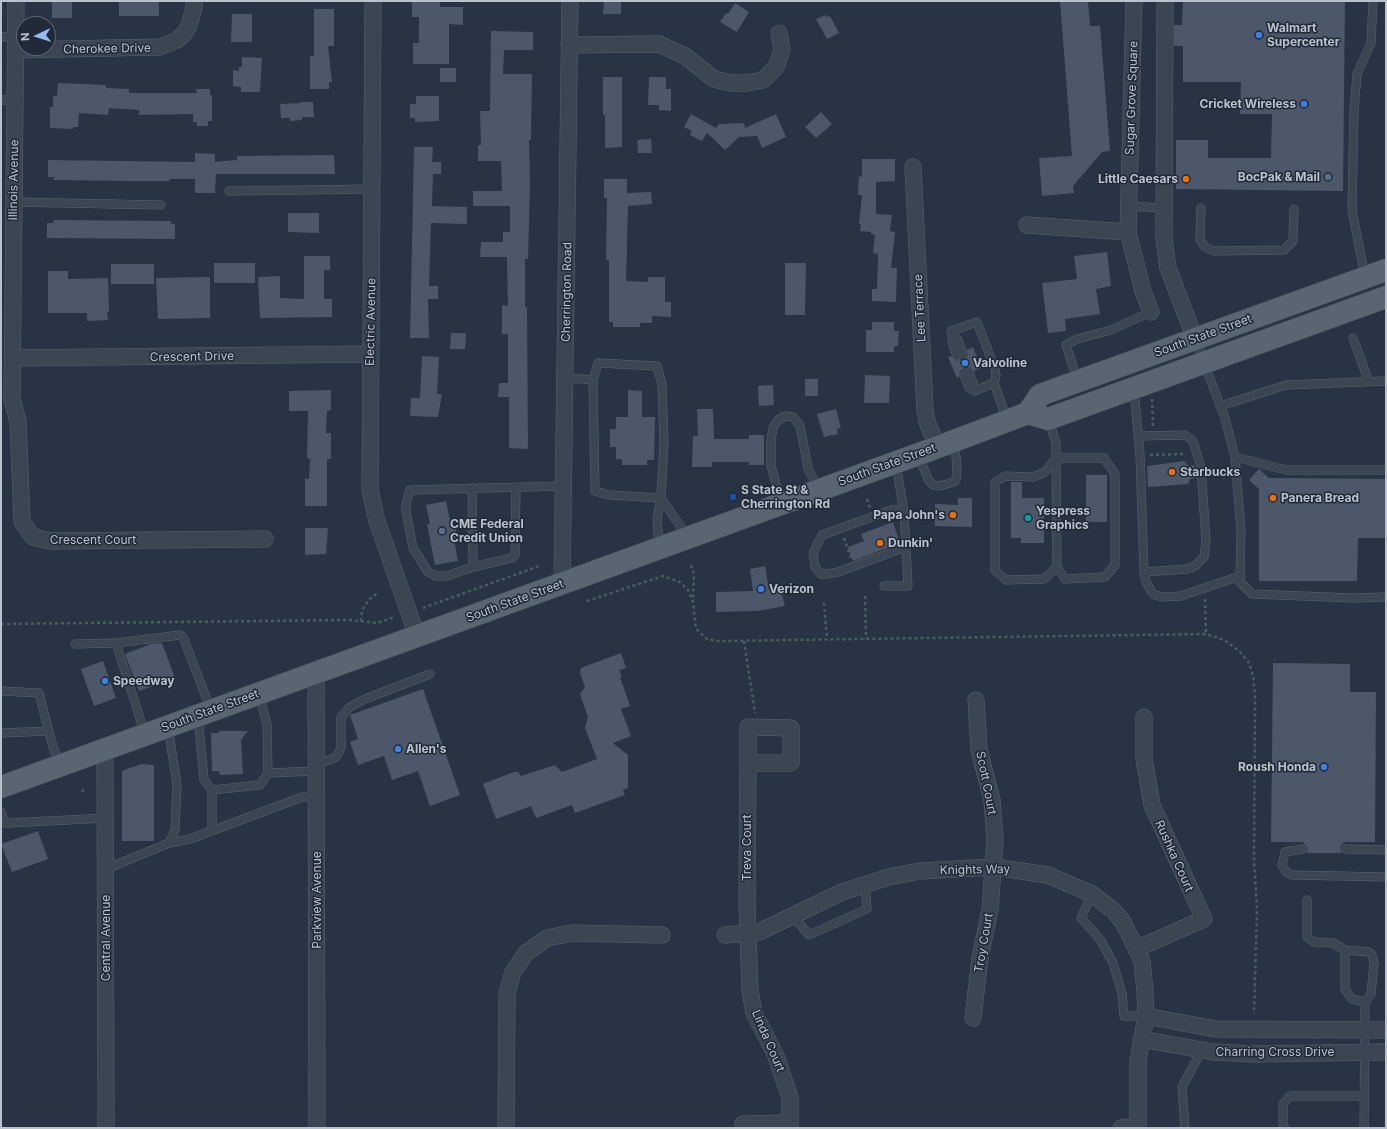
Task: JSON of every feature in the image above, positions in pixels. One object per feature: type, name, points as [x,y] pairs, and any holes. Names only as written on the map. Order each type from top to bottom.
[{"type":"main road","name":"South State Street","points":[[1,787],[936,448],[1039,409],[1079,381],[1386,270]]},
{"type":"main road","points":[[1203,363],[1207,352],[1213,346],[1325,305],[1359,280]]},
{"type":"main road","name":"South State Street","points":[[1039,409],[1088,405],[1142,394],[1203,363],[1386,297]]},
{"type":"main road","points":[[1088,405],[1114,380],[1186,356],[1195,339]]},
{"type":"main road","points":[[1039,409],[1050,405],[1057,400],[1084,390],[1106,372]]},
{"type":"street","name":"Illinois Avenue","points":[[12,358],[14,202],[8,100],[11,41],[16,1]]},
{"type":"street","name":"Cherokee Drive","points":[[11,41],[160,48],[177,40],[184,34],[189,26],[194,8],[194,1]]},
{"type":"street","name":"Electric Avenue","points":[[373,1],[370,490],[377,521],[417,636]]},
{"type":"street","name":"Cherrington Road","points":[[562,583],[570,1]]},
{"type":"street","name":"Sugar Grove Square","points":[[1134,1],[1128,232],[1143,291],[1151,312]]},
{"type":"street","points":[[1165,1],[1164,239],[1168,268],[1195,339]]},
{"type":"street","points":[[569,44],[659,44],[685,56],[714,79],[731,83],[747,83],[763,80],[776,67],[782,50],[779,33]]},
{"type":"street","name":"Lee Terrace","points":[[913,167],[924,410],[936,448]]},
{"type":"street","points":[[1027,225],[1128,232]]},
{"type":"street","name":"Crescent Drive","points":[[12,358],[371,354]]},
{"type":"street","name":"Crescent Court","points":[[12,358],[12,399],[18,421],[21,518],[24,526],[33,537],[50,541],[266,539]]},
{"type":"street","name":"Parkview Avenue","points":[[316,673],[317,1128]]},
{"type":"street","name":"Scott Court","points":[[976,700],[979,750],[992,800],[995,840],[994,867]]},
{"type":"street","name":"Rushka Court","points":[[1136,949],[1204,919],[1152,805],[1144,759],[1144,717]]},
{"type":"street","name":"Treva Court","points":[[748,934],[748,727],[757,727]]},
{"type":"street","points":[[748,763],[791,763],[791,728],[757,727]]},
{"type":"street","name":"Central Avenue","points":[[105,749],[106,1128]]},
{"type":"street","name":"Knights Way","points":[[725,935],[759,932],[842,892],[889,877],[920,871],[994,867],[1048,875],[1092,894],[1114,911],[1124,922],[1142,961],[1146,1016],[1138,1061],[1138,1127]]},
{"type":"street","name":"Troy Court","points":[[973,1018],[980,958],[990,910],[994,867]]},
{"type":"street","points":[[506,1128],[507,994],[513,972],[526,953],[547,938],[572,933],[662,935]]},
{"type":"street","name":"Linda Court","points":[[743,1128],[743,1124],[790,1126],[790,1098],[778,1063],[754,1012],[750,990],[748,934]]},
{"type":"street","name":"Charring Cross Drive","points":[[1146,1016],[1215,1029],[1386,1030]]},
{"type":"street","name":"Charring Cross Drive","points":[[1142,1039],[1202,1050],[1254,1054],[1386,1052]]},
{"type":"street","points":[[1121,1128],[1138,1127]]},
{"type":"lane","points":[[1359,280],[1352,210],[1354,111],[1357,74],[1371,43],[1374,1]]},
{"type":"lane","points":[[229,191],[372,190]]},
{"type":"lane","points":[[14,202],[161,205]]},
{"type":"lane","points":[[1128,206],[1163,208]]},
{"type":"lane","points":[[1201,208],[1200,240],[1205,247],[1214,251],[1284,250],[1293,241],[1294,209]]},
{"type":"lane","points":[[1079,381],[1066,345],[1077,339],[1111,330],[1151,312]]},
{"type":"lane","points":[[960,355],[958,340],[953,336],[951,331],[977,322],[995,369],[996,376],[994,383],[1007,421]]},
{"type":"lane","points":[[1353,338],[1369,382]]},
{"type":"lane","points":[[1195,339],[1203,363],[1226,418],[1235,457],[1241,530],[1240,582],[1252,594],[1353,598],[1386,597]]},
{"type":"lane","points":[[659,549],[657,519],[661,498],[664,443],[662,384],[657,366],[598,363],[593,380],[596,491],[609,495],[661,498]]},
{"type":"lane","points":[[967,374],[969,388],[973,389],[974,391],[994,383]]},
{"type":"lane","points":[[566,378],[593,380]]},
{"type":"lane","points":[[1220,406],[1286,384],[1386,381]]},
{"type":"lane","points":[[1142,394],[1139,436],[1144,572],[1146,582],[1153,594],[1162,597],[1181,596],[1240,576]]},
{"type":"lane","points":[[1039,409],[1056,444],[1056,458],[1057,567],[1065,579],[1105,577],[1115,565],[1115,474],[1104,458],[1056,458]]},
{"type":"lane","points":[[781,504],[771,465],[771,440],[773,428],[778,420],[784,416],[793,417],[800,426],[808,468],[818,491]]},
{"type":"lane","points":[[1139,436],[1185,435],[1193,441],[1201,468],[1206,540],[1204,556],[1195,566],[1187,569],[1144,572]]},
{"type":"lane","points":[[1235,457],[1286,470],[1386,470]]},
{"type":"lane","points":[[1056,458],[1045,472],[1033,477],[1005,476],[996,482],[995,570],[1006,580],[1044,579],[1057,567]]},
{"type":"lane","points":[[884,586],[908,586],[903,510],[896,462]]},
{"type":"lane","points":[[516,487],[514,555],[512,558],[473,567],[447,576],[436,576],[428,572],[413,548],[406,511],[410,490],[415,489],[564,486]]},
{"type":"lane","points":[[472,488],[473,567]]},
{"type":"lane","points":[[661,498],[688,539]]},
{"type":"lane","points":[[903,510],[891,510],[822,536],[813,553],[815,567],[821,574],[827,574],[838,572],[906,547]]},
{"type":"lane","points":[[75,644],[116,643],[180,636],[183,637],[204,713],[204,780],[212,790],[212,830]]},
{"type":"lane","points":[[116,643],[146,734]]},
{"type":"lane","points":[[268,773],[317,767],[336,757],[341,747],[342,717],[350,707],[365,699],[430,674]]},
{"type":"lane","points":[[1,691],[39,693],[60,765]]},
{"type":"lane","points":[[212,790],[260,785],[268,773],[267,725],[259,693]]},
{"type":"lane","points":[[167,726],[177,784],[175,830],[168,843]]},
{"type":"lane","points":[[1,732],[49,731]]},
{"type":"lane","points":[[106,868],[168,843],[190,839],[301,798],[317,797]]},
{"type":"lane","points":[[1,812],[5,823],[106,818]]},
{"type":"lane","points":[[1303,849],[1285,852],[1282,865],[1286,872],[1292,875],[1386,877]]},
{"type":"lane","points":[[1345,849],[1386,850]]},
{"type":"lane","points":[[792,915],[809,935],[868,909],[865,884]]},
{"type":"lane","points":[[1092,894],[1081,918],[1100,939],[1113,963],[1122,992],[1124,1016],[1146,1016]]},
{"type":"lane","points":[[1307,900],[1307,936],[1309,939],[1314,942],[1333,943],[1345,950],[1369,952],[1372,955],[1374,963],[1371,994],[1365,1002],[1364,1128]]},
{"type":"lane","points":[[1345,950],[1345,989],[1352,999],[1365,1002]]},
{"type":"lane","points":[[1185,1128],[1182,1087],[1202,1050]]},
{"type":"lane","points":[[1285,1128],[1283,1126],[1283,1104],[1290,1096],[1365,1096]]},
{"type":"path","points":[[1142,394],[1154,414],[1150,456],[1197,454]]},
{"type":"path","points":[[867,499],[870,510]]},
{"type":"path","points":[[850,533],[843,536],[852,562]]},
{"type":"path","points":[[691,565],[694,574],[693,602],[696,630],[702,636],[718,641],[1206,634],[1224,640],[1238,650],[1248,661],[1253,675],[1255,697],[1254,860],[1257,910],[1253,991],[1254,1030]]},
{"type":"path","points":[[428,606],[539,566]]},
{"type":"path","points":[[587,601],[663,576],[680,582],[688,590],[693,602]]},
{"type":"path","points":[[361,621],[362,610],[368,601],[379,593]]},
{"type":"path","points":[[865,596],[866,639]]},
{"type":"path","points":[[1205,596],[1206,634]]},
{"type":"path","points":[[824,604],[827,639]]},
{"type":"path","points":[[1,624],[361,621],[377,623]]},
{"type":"path","points":[[744,641],[755,707]]},
{"type":"path","points":[[744,641],[757,727]]},
{"type":"building","points":[[52,1],[72,1],[72,18],[56,18],[56,16],[52,16]]},
{"type":"building","points":[[119,1],[159,1],[159,16],[119,16]]},
{"type":"building","points":[[412,1],[440,2],[440,7],[463,7],[463,25],[449,24],[449,64],[413,64],[413,43],[419,43],[419,17],[412,17]]},
{"type":"building","points":[[604,1],[621,1],[621,14],[603,14]]},
{"type":"building","points":[[1060,1],[1088,1],[1090,26],[1100,26],[1110,151],[1102,152],[1073,186],[1074,193],[1042,196],[1039,158],[1072,156]]},
{"type":"building","points":[[1183,1],[1345,1],[1343,191],[1176,189],[1176,140],[1208,140],[1208,158],[1271,158],[1272,114],[1240,114],[1241,82],[1183,82],[1183,46],[1174,46],[1174,25],[1182,25]]},
{"type":"building","points":[[735,3],[749,12],[737,32],[720,22],[726,13],[728,14]]},
{"type":"building","points":[[314,9],[334,9],[334,46],[328,46],[332,82],[329,82],[329,89],[310,89],[310,56],[314,56]]},
{"type":"building","points":[[232,14],[252,14],[252,42],[231,42]]},
{"type":"building","points":[[826,15],[827,17],[830,16],[839,33],[827,39],[816,19]]},
{"type":"building","points":[[491,31],[533,32],[533,50],[504,50],[503,74],[532,74],[531,140],[529,140],[530,182],[528,259],[525,259],[525,307],[527,307],[528,449],[509,448],[509,397],[498,397],[499,383],[508,383],[508,334],[502,334],[502,305],[508,306],[507,257],[480,257],[481,242],[503,242],[503,232],[510,232],[510,206],[473,206],[473,191],[502,191],[501,161],[478,161],[478,145],[481,145],[480,111],[490,111]]},
{"type":"building","points":[[242,57],[262,58],[260,92],[241,92],[241,87],[233,86],[233,70],[239,71],[239,67],[242,67]]},
{"type":"building","points":[[440,68],[456,68],[456,82],[440,82]]},
{"type":"building","points":[[603,77],[622,77],[622,147],[605,148]]},
{"type":"building","points":[[649,77],[666,77],[666,89],[671,89],[671,111],[659,110],[659,105],[648,105]]},
{"type":"building","points":[[58,83],[106,85],[106,88],[129,89],[129,93],[197,93],[196,89],[210,89],[210,95],[212,96],[212,121],[208,121],[208,126],[197,126],[197,122],[193,122],[193,114],[139,115],[139,110],[109,108],[108,115],[79,113],[78,127],[73,127],[73,129],[50,128],[50,107],[53,107],[53,96],[57,96]]},
{"type":"building","points":[[416,96],[439,96],[439,121],[415,122],[415,118],[410,118],[410,104],[416,104]]},
{"type":"building","points":[[313,102],[314,117],[302,117],[302,120],[290,121],[290,118],[281,118],[280,104]]},
{"type":"building","points":[[821,112],[832,124],[816,138],[805,127]]},
{"type":"building","points":[[691,114],[716,128],[719,124],[744,123],[745,128],[776,114],[786,137],[762,148],[757,136],[739,137],[725,150],[707,133],[702,141],[690,135],[692,131],[684,127]]},
{"type":"building","points":[[651,139],[652,153],[638,153],[637,140]]},
{"type":"building","points":[[414,147],[433,147],[432,162],[441,162],[441,174],[433,174],[432,206],[467,207],[467,224],[431,223],[429,286],[438,286],[438,299],[428,299],[429,338],[410,338]]},
{"type":"building","points":[[195,153],[215,154],[215,162],[237,160],[237,156],[334,155],[335,174],[216,174],[215,193],[195,193],[195,179],[169,179],[170,181],[127,181],[54,180],[54,177],[48,177],[48,160],[195,162]]},
{"type":"building","points":[[862,159],[895,159],[895,181],[876,182],[876,214],[892,215],[890,231],[895,232],[891,268],[897,268],[896,302],[872,301],[872,289],[877,289],[878,254],[873,253],[875,235],[871,234],[871,232],[860,231],[861,224],[859,224],[862,195],[858,195],[859,176],[862,177]]},
{"type":"building","points":[[604,179],[627,179],[627,193],[651,192],[652,204],[628,206],[626,281],[648,282],[648,277],[665,277],[665,302],[671,302],[671,317],[652,316],[652,323],[640,323],[640,327],[613,327],[613,322],[609,322],[609,260],[606,260],[607,198],[604,198]]},
{"type":"building","points":[[288,213],[319,213],[319,233],[288,232]]},
{"type":"building","points":[[54,220],[171,221],[171,224],[175,224],[175,239],[47,238],[47,223],[53,223]]},
{"type":"building","points":[[1107,252],[1111,286],[1096,289],[1100,314],[1065,319],[1066,331],[1048,333],[1042,283],[1077,279],[1074,256]]},
{"type":"building","points":[[304,256],[330,256],[330,270],[324,270],[324,299],[332,299],[332,317],[260,318],[258,277],[280,276],[280,298],[304,299]]},
{"type":"building","points":[[214,263],[255,263],[255,283],[214,283]]},
{"type":"building","points":[[785,263],[806,263],[805,315],[785,315]]},
{"type":"building","points":[[111,264],[154,264],[154,284],[111,284]]},
{"type":"building","points":[[48,271],[68,271],[68,279],[108,278],[108,320],[87,321],[87,313],[48,313]]},
{"type":"building","points":[[210,277],[210,318],[158,319],[156,278]]},
{"type":"building","points":[[872,322],[894,322],[894,331],[899,331],[898,346],[894,346],[894,352],[866,352],[866,330],[872,330]]},
{"type":"building","points":[[451,333],[466,333],[465,349],[450,349]]},
{"type":"building","name":"Valvoline","points":[[973,347],[981,368],[974,371],[970,367],[967,367],[960,371],[959,377],[957,378],[948,357],[951,356],[956,361],[965,359],[968,355],[967,350]]},
{"type":"building","points":[[422,356],[439,357],[437,394],[442,394],[438,417],[410,416],[411,398],[420,398]]},
{"type":"building","points":[[865,375],[890,376],[889,403],[864,403]]},
{"type":"building","points":[[805,379],[818,379],[818,396],[805,396]]},
{"type":"building","points":[[773,385],[774,405],[759,406],[758,386]]},
{"type":"building","points":[[331,390],[331,410],[327,411],[326,433],[331,433],[331,459],[327,459],[327,506],[305,506],[305,479],[309,479],[310,459],[307,458],[308,411],[289,411],[289,391]]},
{"type":"building","points":[[628,390],[642,391],[642,417],[655,417],[654,460],[647,460],[647,465],[622,465],[622,459],[616,459],[616,447],[610,447],[610,429],[616,429],[616,417],[628,417]]},
{"type":"building","points":[[697,409],[713,409],[714,439],[749,439],[749,435],[764,435],[764,465],[749,465],[749,462],[712,462],[712,467],[692,467],[693,436],[698,436]]},
{"type":"building","points":[[836,409],[841,428],[837,429],[838,434],[824,437],[817,414]]},
{"type":"building","name":"Starbucks","points":[[1184,461],[1189,466],[1194,465],[1196,478],[1190,479],[1188,484],[1148,487],[1147,466]]},
{"type":"building","points":[[1259,469],[1269,478],[1386,479],[1386,538],[1358,538],[1357,581],[1259,581],[1259,489],[1249,480]]},
{"type":"building","points":[[1086,475],[1107,475],[1107,522],[1086,522]]},
{"type":"building","name":"Yespress Graphics","points":[[1011,482],[1022,482],[1022,498],[1044,498],[1044,543],[1021,543],[1021,538],[1011,538]]},
{"type":"building","name":"Papa John's","points":[[958,498],[972,498],[972,527],[935,526],[935,504],[958,505]]},
{"type":"building","name":"CME Federal Credit Union","points":[[446,501],[451,526],[455,525],[457,539],[454,539],[458,561],[435,565],[427,524],[430,524],[426,505]]},
{"type":"building","name":"Dunkin'","points":[[893,522],[900,543],[853,561],[848,547],[864,541],[861,534]]},
{"type":"building","points":[[305,528],[328,528],[326,554],[305,555]]},
{"type":"building","name":"Verizon","points":[[765,566],[769,590],[780,587],[785,606],[758,611],[716,612],[716,592],[753,591],[750,569]]},
{"type":"building","points":[[162,643],[175,678],[139,691],[125,654],[151,644]]},
{"type":"building","points":[[621,653],[626,668],[619,670],[622,677],[620,677],[630,706],[621,709],[631,736],[613,743],[628,755],[628,788],[623,790],[625,795],[575,813],[572,805],[536,818],[531,806],[496,819],[483,784],[514,772],[518,772],[521,776],[555,765],[562,772],[597,759],[585,728],[588,717],[580,694],[585,687],[580,673],[581,668]]},
{"type":"building","points":[[103,661],[116,698],[94,706],[81,669]]},
{"type":"building","name":"Roush Honda","points":[[1273,663],[1350,664],[1350,692],[1376,692],[1375,842],[1345,842],[1340,846],[1341,853],[1307,853],[1308,848],[1303,842],[1271,842]]},
{"type":"building","name":"Allen's","points":[[423,689],[460,795],[430,806],[418,771],[392,780],[384,756],[358,765],[350,742],[358,739],[350,715]]},
{"type":"building","points":[[219,731],[248,731],[241,740],[243,774],[220,775],[219,771],[212,771],[211,733],[219,733]]},
{"type":"building","points":[[141,764],[154,765],[154,841],[122,841],[122,771]]},
{"type":"building","points":[[38,831],[48,859],[12,872],[1,844]]},
{"type":"place","name":"Walmart Supercenter","points":[[1259,35]]},
{"type":"place","name":"Cricket Wireless","points":[[1304,104]]},
{"type":"place","name":"BocPak & Mail","points":[[1328,177]]},
{"type":"place","name":"Little Caesars","points":[[1186,179]]},
{"type":"place","name":"Valvoline","points":[[965,363]]},
{"type":"place","name":"Starbucks","points":[[1172,472]]},
{"type":"place","name":"S State St & Cherrington Rd","points":[[733,497]]},
{"type":"place","name":"Panera Bread","points":[[1273,498]]},
{"type":"place","name":"Papa John's","points":[[953,515]]},
{"type":"place","name":"Yespress Graphics","points":[[1028,518]]},
{"type":"place","name":"CME Federal Credit Union","points":[[442,531]]},
{"type":"place","name":"Dunkin'","points":[[880,543]]},
{"type":"place","name":"Verizon","points":[[761,589]]},
{"type":"place","name":"Speedway","points":[[105,681]]},
{"type":"place","name":"Allen's","points":[[398,749]]},
{"type":"place","name":"Roush Honda","points":[[1324,767]]}]
